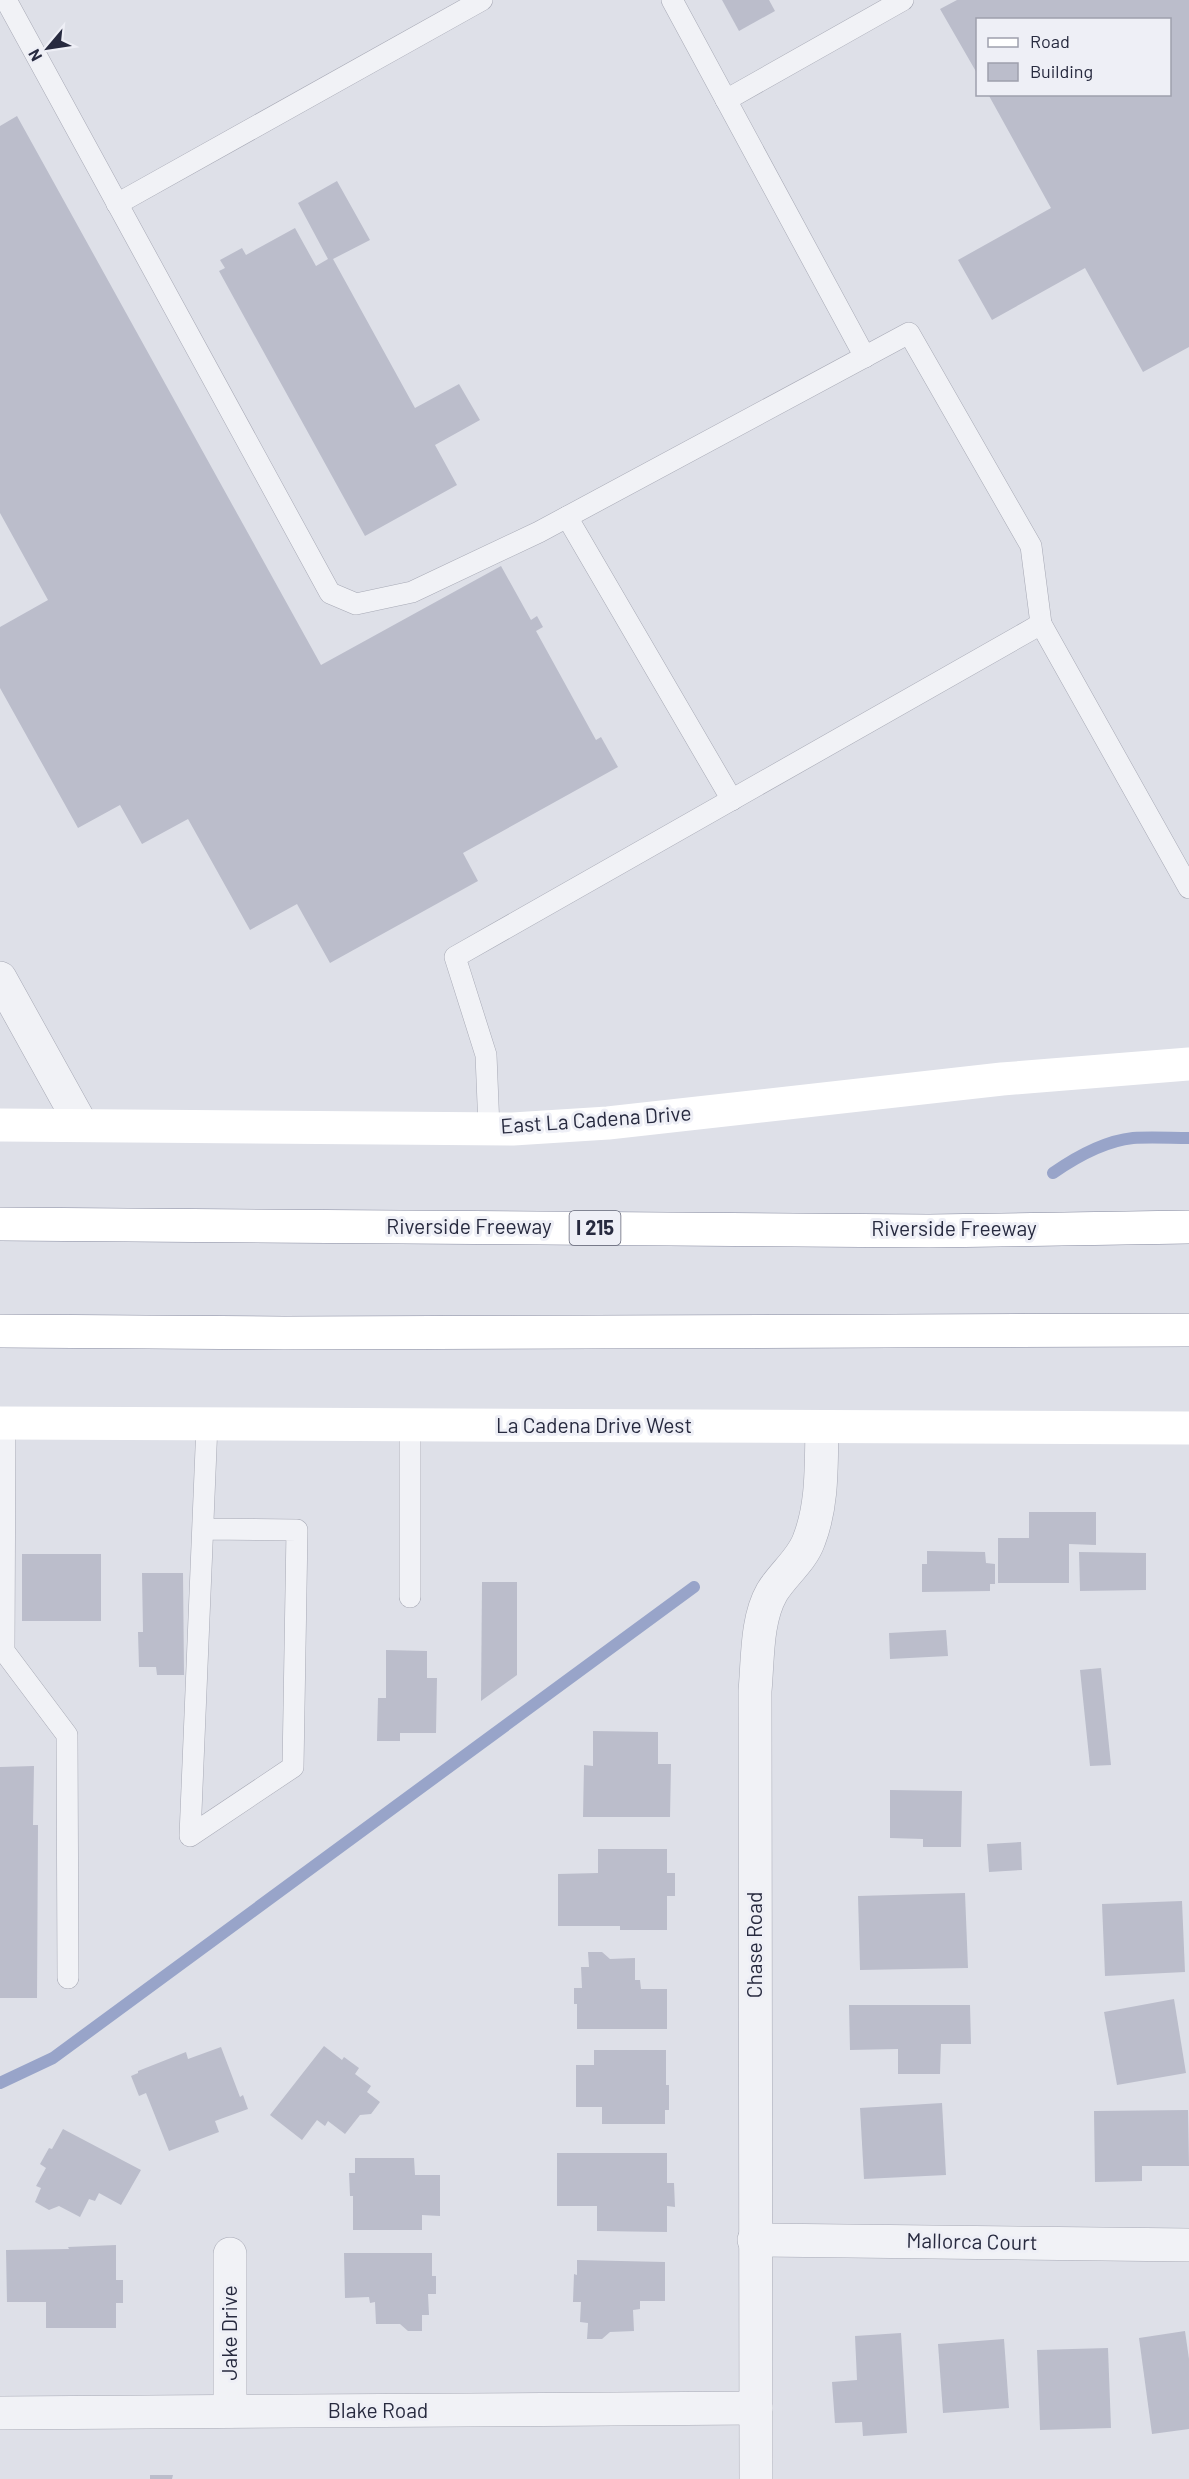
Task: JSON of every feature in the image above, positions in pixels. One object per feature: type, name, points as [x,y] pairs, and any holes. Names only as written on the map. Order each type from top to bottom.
[{"type":"main road","name":"East La Cadena Drive","points":[[0,1125],[489,1128],[609,1123],[1002,1079],[1189,1064]]},
{"type":"main road","name":"Riverside Freeway","points":[[0,1224],[929,1231],[1189,1227]]},
{"type":"main road","points":[[0,1331],[284,1333],[1189,1330]]},
{"type":"main road","name":"La Cadena Drive West","points":[[2,1423],[1189,1428]]},
{"type":"street","points":[[0,978],[81,1124]]},
{"type":"street","name":"Chase Road","points":[[756,2479],[755,1691],[764,1613],[778,1582],[808,1544],[815,1522],[819,1497],[822,1427]]},
{"type":"street","name":"Mallorca Court","points":[[754,2240],[1189,2245]]},
{"type":"street","name":"Jake Drive","points":[[230,2254],[230,2411]]},
{"type":"street","name":"Blake Road","points":[[0,2413],[756,2408]]},
{"type":"lane","points":[[6,0],[330,594],[356,604],[412,592],[567,517],[909,333],[1031,546],[1041,624],[1189,888]]},
{"type":"lane","points":[[117,204],[482,0]]},
{"type":"lane","points":[[672,0],[865,357]]},
{"type":"lane","points":[[726,100],[903,0]]},
{"type":"lane","points":[[567,517],[732,800]]},
{"type":"lane","points":[[489,1128],[486,1055],[455,957],[1041,624]]},
{"type":"lane","points":[[2,1423],[4,1651],[66,1735],[68,1978]]},
{"type":"lane","points":[[203,1529],[297,1530],[293,1767],[190,1836],[207,1424]]},
{"type":"lane","points":[[410,1426],[410,1597]]},
{"type":"building","points":[[722,0],[769,0],[775,11],[739,31]]},
{"type":"building","points":[[957,0],[1189,0],[1189,347],[1143,372],[1085,268],[992,320],[958,260],[1051,208],[989,96],[1171,96],[1171,18],[976,18],[976,72],[940,9]]},
{"type":"building","points":[[17,116],[321,665],[501,566],[531,620],[537,616],[543,627],[536,631],[596,740],[601,737],[618,767],[463,853],[478,881],[330,963],[297,904],[250,930],[188,819],[142,844],[120,805],[78,828],[0,688],[0,627],[48,600],[0,513],[0,126]]},
{"type":"building","points":[[337,181],[370,240],[333,259],[415,408],[459,384],[480,420],[435,445],[457,485],[365,536],[219,271],[225,268],[220,260],[242,248],[246,255],[295,228],[316,266],[328,259],[298,203]]},
{"type":"building","points":[[1029,1512],[1096,1512],[1096,1545],[1069,1544],[1069,1583],[998,1583],[998,1538],[1029,1538]]},
{"type":"building","points":[[927,1551],[985,1552],[986,1563],[995,1564],[995,1584],[990,1584],[990,1591],[922,1592],[922,1564],[927,1564]]},
{"type":"building","points":[[1079,1552],[1146,1553],[1146,1590],[1080,1591]]},
{"type":"building","points":[[22,1554],[101,1554],[101,1621],[22,1621]]},
{"type":"building","points":[[142,1573],[183,1573],[184,1675],[157,1675],[156,1667],[139,1667],[138,1632],[143,1632]]},
{"type":"building","points":[[482,1582],[517,1582],[517,1675],[481,1701]]},
{"type":"building","points":[[946,1630],[948,1656],[890,1659],[889,1633]]},
{"type":"building","points":[[386,1650],[427,1651],[427,1678],[437,1678],[436,1733],[400,1733],[400,1741],[377,1741],[378,1698],[386,1698]]},
{"type":"building","points":[[1101,1668],[1111,1765],[1090,1766],[1080,1670]]},
{"type":"building","points":[[593,1731],[658,1732],[658,1764],[671,1764],[670,1817],[583,1817],[584,1765],[593,1766]]},
{"type":"building","points":[[34,1766],[33,1825],[38,1825],[37,1998],[0,1998],[0,1767]]},
{"type":"building","points":[[890,1790],[962,1791],[961,1847],[923,1847],[923,1839],[890,1838]]},
{"type":"building","points":[[1021,1842],[1022,1870],[989,1872],[987,1844]]},
{"type":"building","points":[[598,1849],[667,1849],[667,1873],[675,1873],[675,1896],[667,1896],[667,1930],[620,1930],[620,1926],[558,1926],[558,1874],[598,1873]]},
{"type":"building","points":[[965,1893],[968,1968],[860,1970],[858,1896]]},
{"type":"building","points":[[1182,1901],[1185,1972],[1105,1976],[1102,1904]]},
{"type":"building","points":[[588,1952],[602,1952],[610,1959],[635,1958],[635,1980],[640,1980],[641,1989],[667,1989],[667,2029],[577,2029],[577,2004],[574,2004],[574,1988],[582,1988],[581,1967],[589,1967]]},
{"type":"building","points":[[1174,1999],[1186,2073],[1117,2085],[1104,2012]]},
{"type":"building","points":[[849,2005],[970,2005],[971,2044],[941,2044],[940,2074],[898,2074],[898,2049],[850,2050]]},
{"type":"building","points":[[324,2046],[342,2060],[344,2057],[359,2068],[355,2074],[371,2086],[367,2092],[380,2102],[371,2114],[360,2115],[345,2134],[328,2121],[325,2126],[317,2120],[302,2140],[270,2115]]},
{"type":"building","points":[[221,2047],[240,2097],[243,2095],[248,2109],[215,2121],[219,2132],[169,2151],[146,2093],[139,2096],[131,2076],[186,2052],[188,2059]]},
{"type":"building","points":[[594,2050],[666,2050],[669,2110],[665,2110],[665,2124],[602,2124],[602,2107],[576,2107],[576,2065],[594,2065]]},
{"type":"building","points":[[942,2103],[946,2175],[864,2179],[860,2108]]},
{"type":"building","points":[[1188,2110],[1189,2166],[1142,2166],[1142,2181],[1095,2182],[1094,2111]]},
{"type":"building","points":[[63,2129],[141,2170],[121,2205],[99,2193],[95,2201],[89,2199],[80,2217],[59,2206],[49,2210],[35,2202],[41,2188],[36,2186],[46,2168],[40,2164]]},
{"type":"building","points":[[557,2153],[667,2153],[667,2183],[674,2183],[675,2207],[667,2206],[667,2232],[597,2231],[597,2206],[557,2206]]},
{"type":"building","points":[[355,2158],[414,2158],[415,2175],[440,2175],[440,2216],[422,2215],[422,2230],[353,2230],[353,2196],[350,2196],[349,2173],[355,2173]]},
{"type":"building","points":[[116,2245],[116,2280],[123,2280],[123,2303],[116,2303],[116,2328],[46,2328],[46,2302],[7,2302],[6,2250],[69,2249],[68,2247]]},
{"type":"building","points":[[344,2253],[432,2253],[432,2276],[436,2276],[436,2294],[428,2294],[429,2315],[422,2315],[422,2331],[408,2331],[400,2324],[376,2324],[375,2302],[370,2303],[369,2297],[345,2298]]},
{"type":"building","points":[[577,2260],[665,2262],[665,2301],[640,2301],[640,2309],[633,2310],[634,2331],[610,2332],[602,2339],[587,2339],[588,2323],[580,2322],[581,2302],[573,2302]]},
{"type":"building","points":[[1185,2331],[1189,2359],[1189,2429],[1152,2434],[1139,2338]]},
{"type":"building","points":[[901,2333],[907,2433],[863,2436],[862,2422],[835,2423],[832,2382],[857,2380],[855,2336]]},
{"type":"building","points":[[1004,2339],[1009,2408],[943,2413],[938,2344]]},
{"type":"building","points":[[1108,2348],[1111,2428],[1040,2430],[1037,2350]]},
{"type":"building","points":[[150,2475],[173,2475],[172,2479],[150,2479]]},
{"type":"waterway","points":[[1053,1173],[1071,1161],[1112,1142],[1133,1138],[1189,1138]]},
{"type":"waterway","points":[[0,2083],[53,2058],[694,1587]]}]
